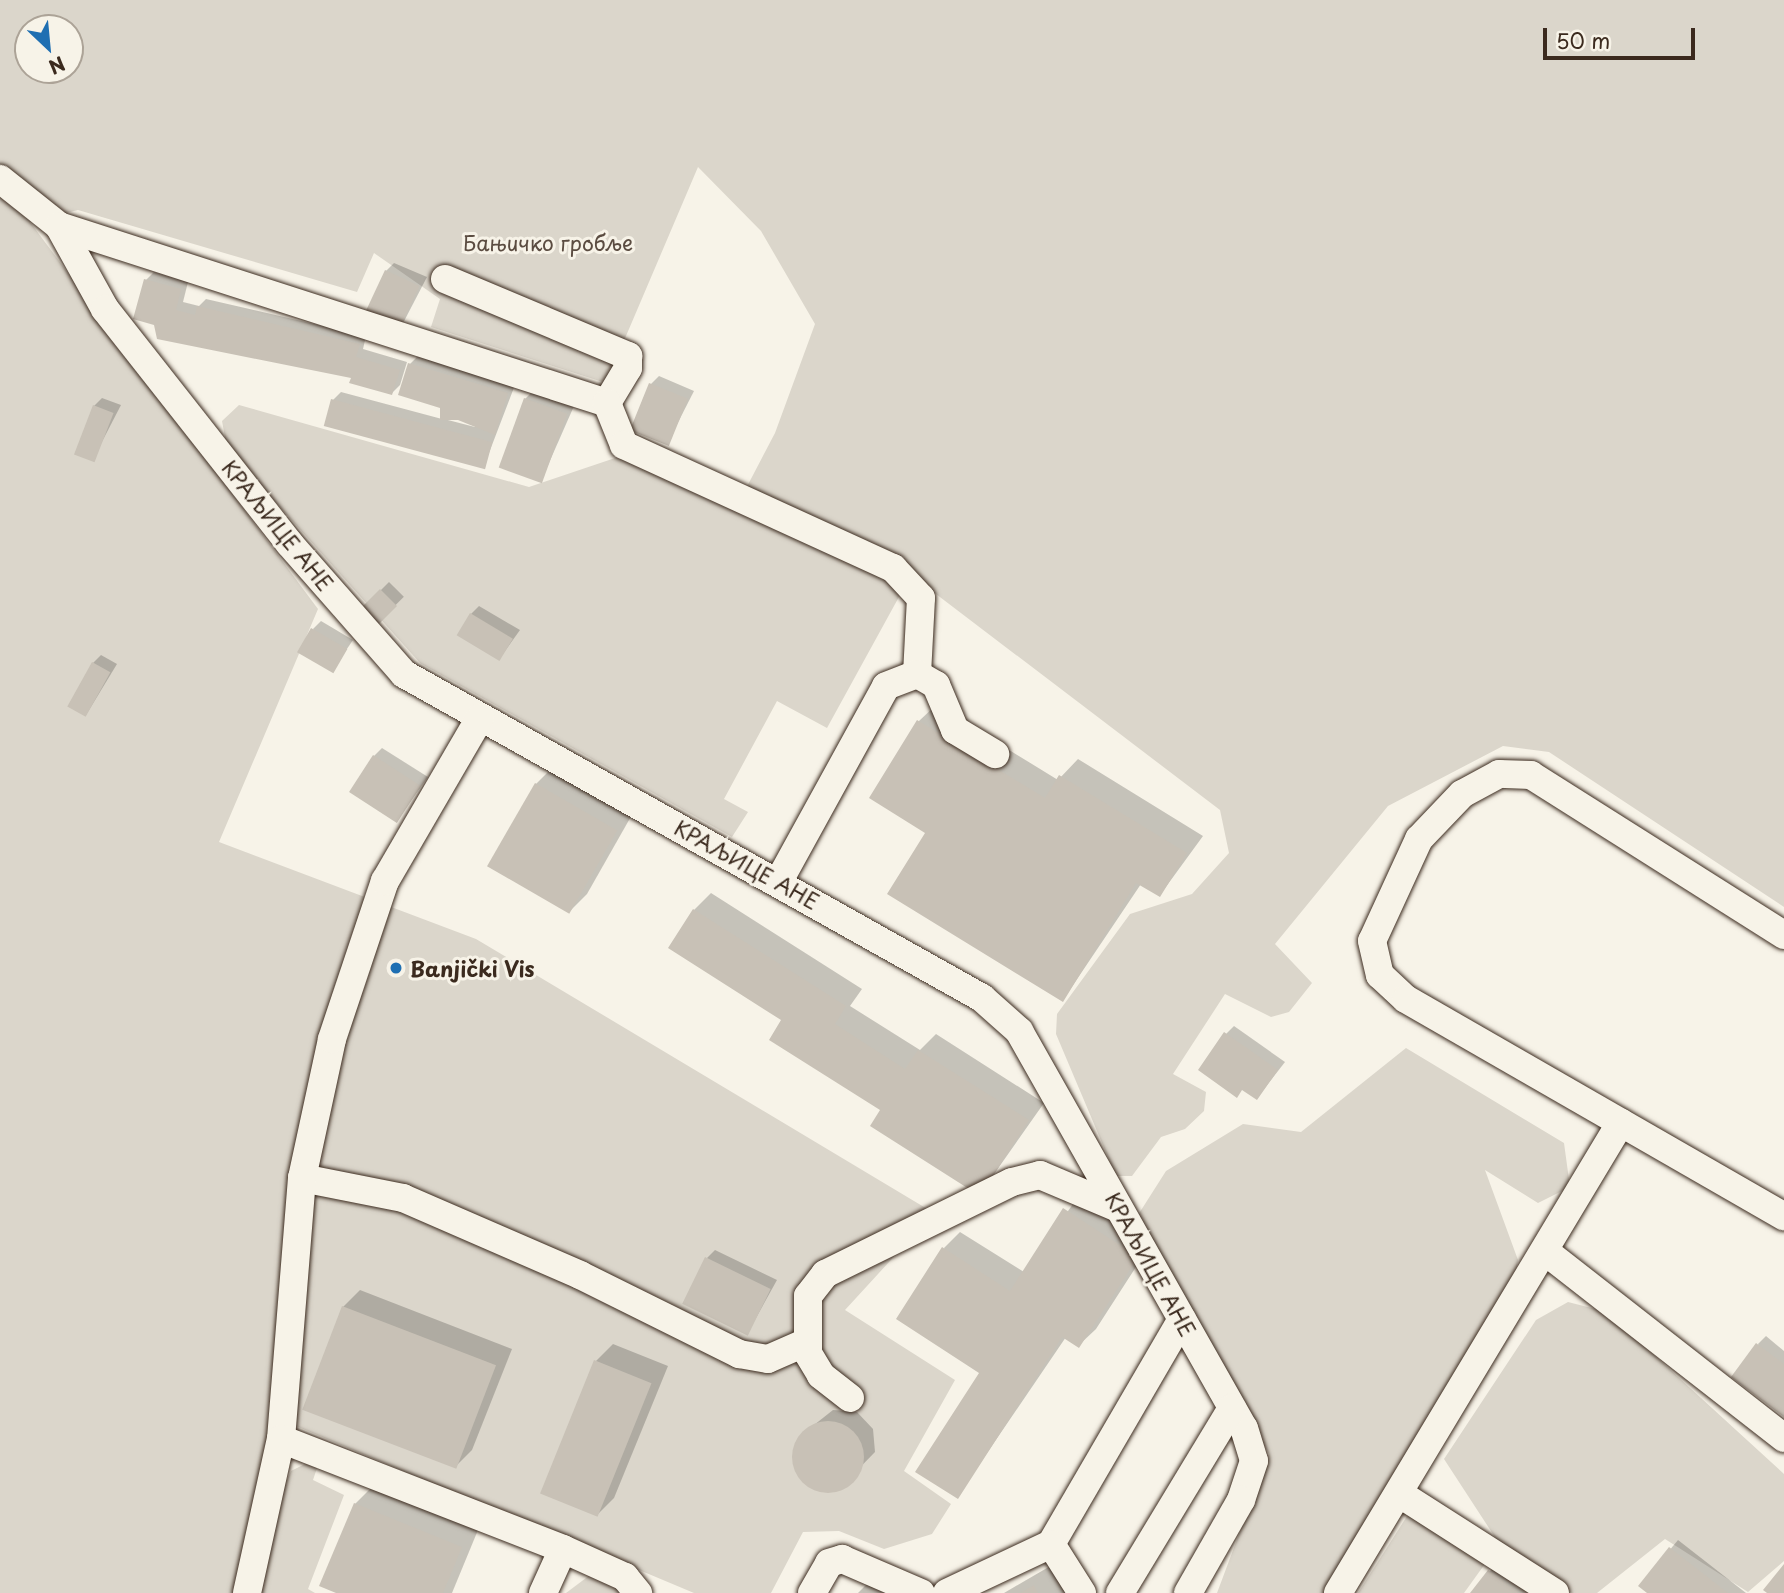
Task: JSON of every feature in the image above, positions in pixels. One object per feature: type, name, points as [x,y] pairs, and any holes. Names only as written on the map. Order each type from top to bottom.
[{"type":"street","points":[[0,179],[59,226],[607,402]]},
{"type":"street","name":"КРАЉИЦЕ АНЕ","points":[[59,226],[105,309],[289,543],[404,674],[779,881],[982,998],[1019,1031],[1233,1408],[1254,1461],[1241,1500],[1188,1593]]},
{"type":"street","points":[[445,279],[628,355],[628,368],[607,402]]},
{"type":"street","points":[[607,402],[624,445],[893,568],[920,598],[917,674]]},
{"type":"street","points":[[917,674],[936,685],[955,730],[995,754]]},
{"type":"street","points":[[779,881],[886,686],[917,674]]},
{"type":"street","points":[[247,1593],[281,1439],[302,1178],[332,1039],[385,881],[480,718]]},
{"type":"street","points":[[1784,934],[1531,775],[1499,774],[1462,793],[1419,839],[1372,941],[1380,975],[1406,999],[1784,1216]]},
{"type":"street","points":[[1338,1593],[1546,1252],[1621,1122]]},
{"type":"street","points":[[850,1398],[821,1376],[807,1342],[808,1296],[825,1274],[1013,1182],[1040,1175],[1118,1208]]},
{"type":"street","points":[[302,1178],[415,1202],[739,1354],[768,1359],[807,1342]]},
{"type":"street","points":[[1546,1252],[1784,1438]]},
{"type":"street","points":[[947,1593],[1051,1544],[1182,1319]]},
{"type":"street","points":[[1120,1593],[1233,1408]]},
{"type":"street","points":[[281,1439],[564,1549],[625,1577],[638,1593]]},
{"type":"street","points":[[1400,1494],[1555,1593]]},
{"type":"street","points":[[1051,1544],[1082,1593]]},
{"type":"street","points":[[543,1593],[564,1549]]},
{"type":"street","points":[[812,1593],[829,1563],[842,1559],[921,1593]]},
{"type":"green space","name":"Бањичко гробље","points":[[0,0],[1784,0],[1784,907],[1549,752],[1503,746],[1388,806],[1275,944],[1312,983],[1289,1012],[1271,1017],[1225,994],[1173,1074],[1206,1092],[1204,1111],[1185,1129],[1161,1137],[1132,1176],[1116,1176],[1056,1034],[1057,1014],[1130,914],[1192,894],[1229,853],[1220,810],[911,575],[827,728],[777,701],[724,799],[748,812],[732,837],[420,663],[227,448],[222,421],[239,405],[529,487],[624,455],[741,498],[775,433],[815,324],[761,231],[698,167],[606,383],[431,327],[440,299],[374,253],[357,292],[78,210],[30,222],[318,609],[219,842],[476,939],[934,1213],[845,1310],[955,1380],[904,1471],[951,1504],[932,1534],[884,1549],[839,1531],[803,1532],[771,1593],[694,1593],[277,1418],[233,1593],[0,1593]]},
{"type":"green space","points":[[1406,1048],[1564,1143],[1570,1187],[1538,1203],[1485,1170],[1518,1260],[1514,1286],[1324,1593],[1217,1593],[1269,1454],[1138,1215],[1166,1171],[1243,1124],[1301,1132]]},
{"type":"green space","points":[[1568,1302],[1607,1312],[1784,1474],[1784,1561],[1748,1592],[1665,1539],[1597,1593],[1572,1593],[1502,1548],[1444,1459],[1536,1320]]},
{"type":"green space","points":[[309,1462],[318,1465],[313,1480],[344,1495],[308,1589],[315,1593],[257,1593],[282,1490],[291,1471]]},
{"type":"green space","points":[[1409,1513],[1487,1561],[1464,1593],[1358,1593]]},
{"type":"green space","points":[[590,1575],[628,1593],[566,1593]]},
{"type":"building","points":[[385,270],[419,286],[400,329],[365,313]]},
{"type":"building","points":[[144,279],[181,289],[176,310],[195,315],[197,306],[360,344],[356,357],[400,370],[392,395],[349,383],[351,378],[157,339],[154,325],[133,319]]},
{"type":"building","points":[[408,363],[508,393],[495,435],[458,420],[440,420],[440,408],[398,395]]},
{"type":"building","points":[[649,383],[688,399],[669,446],[630,430]]},
{"type":"building","points":[[524,398],[567,414],[542,483],[499,468]]},
{"type":"building","points":[[331,399],[492,442],[485,469],[324,426]]},
{"type":"building","points":[[93,405],[114,413],[95,462],[74,454]]},
{"type":"building","points":[[380,589],[397,606],[376,627],[359,610]]},
{"type":"building","points":[[470,613],[513,639],[499,661],[457,635]]},
{"type":"building","points":[[311,628],[347,649],[333,673],[297,652]]},
{"type":"building","points":[[92,662],[110,672],[86,717],[67,707]]},
{"type":"building","points":[[917,720],[1045,798],[1059,775],[1187,853],[1160,897],[1136,883],[1063,1002],[887,894],[925,833],[869,798]]},
{"type":"building","points":[[373,755],[421,786],[397,823],[349,792]]},
{"type":"building","points":[[535,783],[617,830],[569,914],[487,866]]},
{"type":"building","points":[[693,909],[846,1006],[835,1024],[905,1069],[918,1050],[1029,1120],[980,1196],[870,1126],[880,1110],[769,1040],[781,1020],[668,948]]},
{"type":"building","points":[[1224,1032],[1278,1070],[1257,1100],[1242,1090],[1237,1098],[1198,1070]]},
{"type":"building","points":[[1063,1208],[1138,1257],[1079,1348],[1062,1337],[958,1499],[915,1472],[979,1373],[896,1319],[942,1247],[1010,1291]]},
{"type":"building","points":[[705,1257],[771,1289],[748,1336],[682,1304]]},
{"type":"building","points":[[342,1306],[496,1365],[456,1469],[302,1410]]},
{"type":"building","points":[[1756,1343],[1784,1364],[1784,1417],[1731,1377]]},
{"type":"building","points":[[594,1360],[651,1383],[598,1517],[540,1494]]},
{"type":"building","points":[[835,1421],[854,1431],[862,1443],[862,1471],[854,1483],[842,1491],[821,1493],[802,1483],[794,1471],[792,1450],[802,1431],[814,1423]]},
{"type":"building","points":[[354,1503],[462,1547],[443,1593],[336,1593],[319,1586]]},
{"type":"building","points":[[1669,1547],[1728,1593],[1647,1593],[1638,1586]]},
{"type":"building","points":[[1784,1564],[1784,1593],[1767,1593],[1763,1590]]},
{"type":"building","points":[[1488,1570],[1519,1593],[1470,1593]]},
{"type":"building","points":[[1034,1585],[1038,1593],[1020,1593]]},
{"type":"place","name":"Banjički Vis","points":[[396,968]]}]
